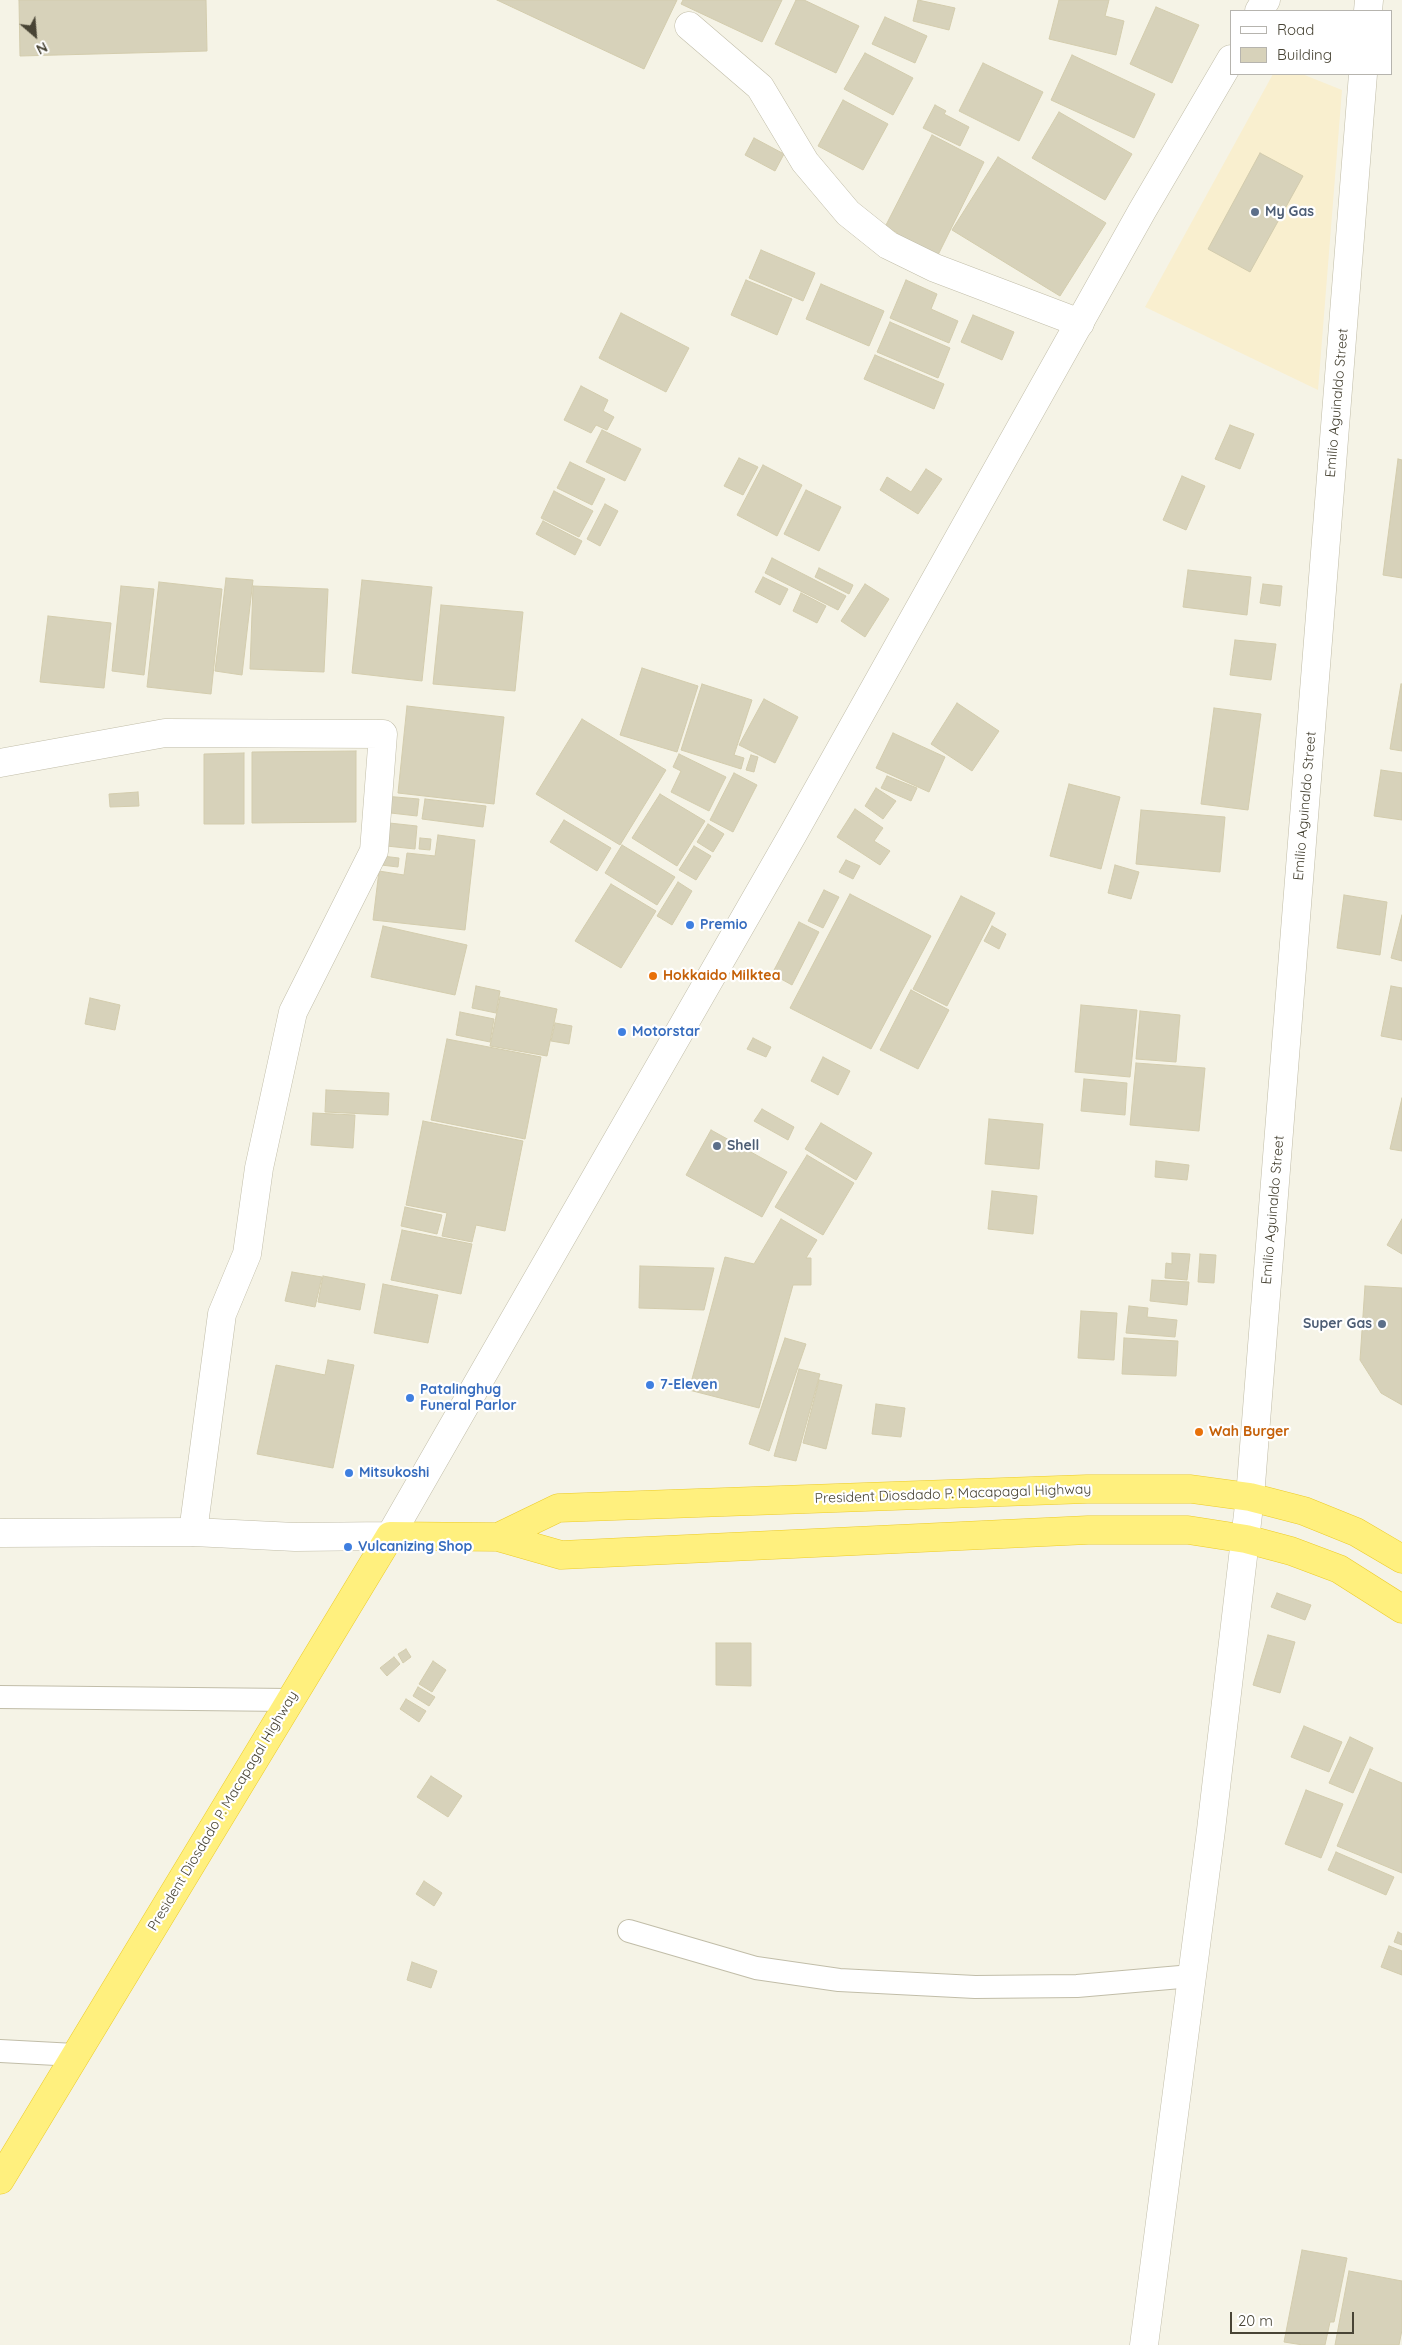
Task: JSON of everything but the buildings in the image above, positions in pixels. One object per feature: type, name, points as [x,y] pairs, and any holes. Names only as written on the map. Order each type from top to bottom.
[{"type":"highway","name":"President Diosdado P. Macapagal Highway","points":[[498,1537],[558,1508],[1087,1489],[1191,1489],[1250,1496],[1304,1511],[1356,1532],[1402,1558]]},
{"type":"highway","name":"President Diosdado P. Macapagal Highway","points":[[0,2180],[390,1536],[498,1537],[561,1555],[1088,1530],[1188,1530],[1246,1539],[1291,1551],[1339,1569],[1402,1609]]},
{"type":"street","points":[[689,26],[760,87],[805,162],[848,213],[888,245],[935,268],[1080,323]]},
{"type":"street","points":[[0,1533],[193,1532],[295,1536],[390,1536],[788,842],[1142,211],[1230,62]]},
{"type":"street","name":"Emilio Aguinaldo Street","points":[[1144,2345],[1246,1539],[1363,75]]},
{"type":"street","points":[[0,763],[165,733],[383,734],[374,851],[293,1012],[259,1168],[247,1254],[222,1314],[193,1532]]},
{"type":"lane","points":[[0,1697],[290,1700]]},
{"type":"lane","points":[[629,1931],[756,1968],[839,1980],[975,1987],[1077,1986],[1192,1976]]},
{"type":"lane","points":[[0,2051],[75,2055]]},
{"type":"shaded area","points":[[1272,75],[1304,75],[1342,90],[1318,390],[1145,307]]},
{"type":"place","name":"My Gas","points":[[1255,212]]},
{"type":"place","name":"Premio","points":[[690,925]]},
{"type":"place","name":"Hokkaido Milktea","points":[[653,976]]},
{"type":"place","name":"Motorstar","points":[[622,1032]]},
{"type":"place","name":"Shell","points":[[717,1146]]},
{"type":"place","name":"Super Gas","points":[[1382,1324]]},
{"type":"place","name":"7-Eleven","points":[[650,1385]]},
{"type":"place","name":"Patalinghug Funeral Parlor","points":[[410,1398]]},
{"type":"place","name":"Wah Burger","points":[[1199,1432]]},
{"type":"place","name":"Mitsukoshi","points":[[349,1473]]},
{"type":"place","name":"Vulcanizing Shop","points":[[348,1547]]}]
